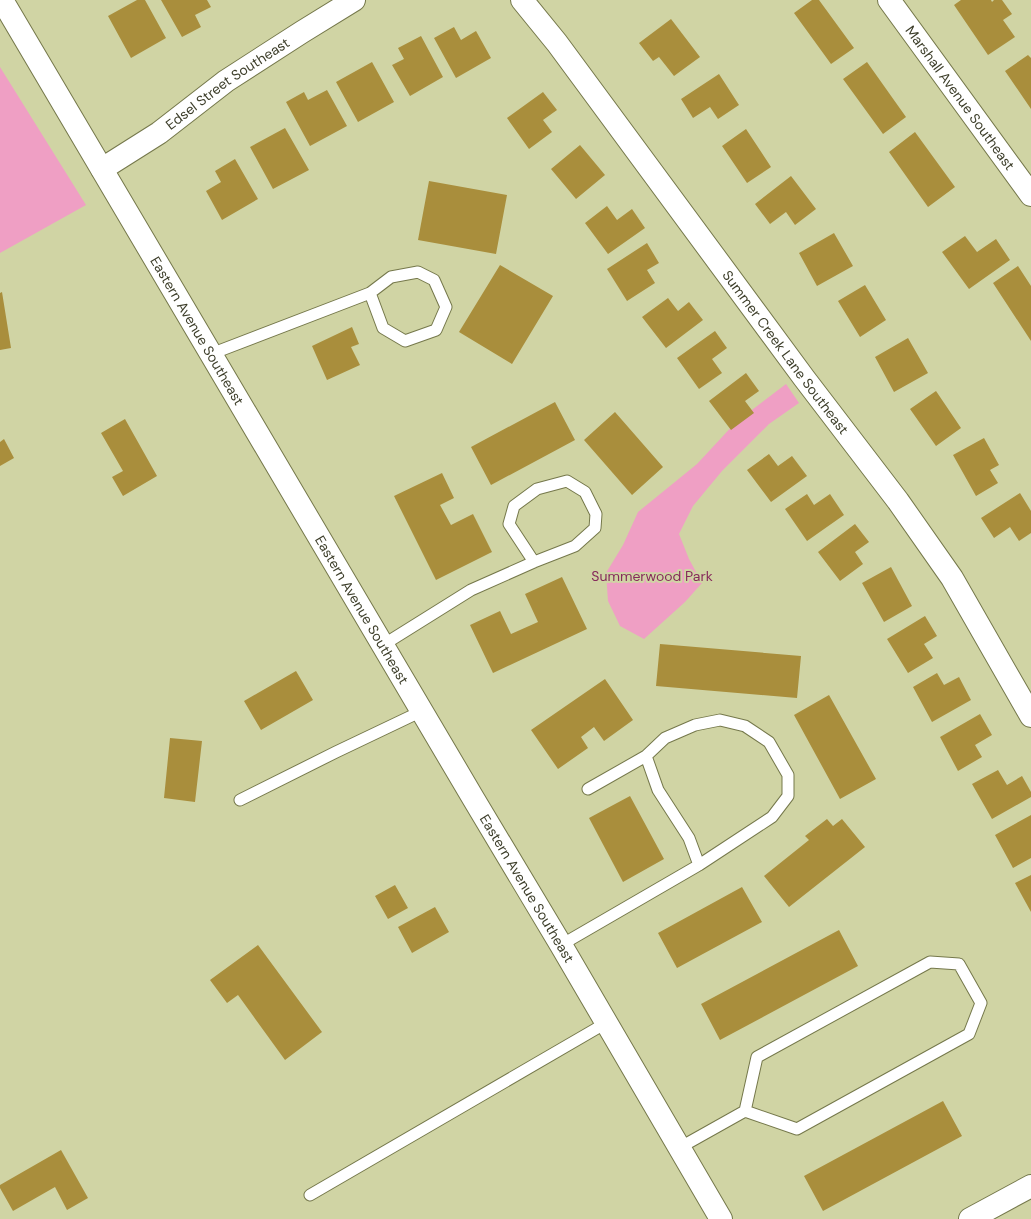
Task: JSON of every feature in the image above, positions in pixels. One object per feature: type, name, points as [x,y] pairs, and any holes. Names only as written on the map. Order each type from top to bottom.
[{"type":"street","name":"Eastern Avenue Southeast","points":[[2,0],[561,945],[721,1219]]},
{"type":"street","name":"Edsel Street Southeast","points":[[102,169],[159,134],[226,81],[354,0]]},
{"type":"street","name":"Summer Creek Lane Southeast","points":[[522,0],[557,43],[804,378],[898,501],[948,571],[1031,716]]},
{"type":"street","name":"Marshall Avenue Southeast","points":[[889,0],[1031,195]]},
{"type":"street","points":[[970,1219],[1031,1186]]},
{"type":"lane","points":[[211,354],[370,293],[391,277],[418,272],[434,280],[446,307],[436,330],[405,341],[383,328],[370,293]]},
{"type":"lane","points":[[383,645],[471,590],[534,562],[575,546],[595,528],[596,514],[585,492],[567,481],[537,489],[514,506],[509,524],[534,562]]},
{"type":"lane","points":[[240,800],[422,711]]},
{"type":"lane","points":[[561,945],[699,865],[772,817],[788,796],[788,775],[769,742],[745,726],[720,720],[695,725],[665,738],[646,756],[588,789]]},
{"type":"lane","points":[[646,756],[658,790],[689,838],[699,865]]},
{"type":"lane","points":[[679,1148],[745,1111],[757,1057],[930,962],[959,964],[981,1003],[969,1034],[797,1129],[745,1111]]},
{"type":"lane","points":[[310,1195],[606,1023]]},
{"type":"green space","points":[[0,67],[86,205],[0,253]]},
{"type":"green space","name":"Summerwood Park","points":[[786,384],[799,403],[769,424],[722,471],[693,506],[679,534],[689,559],[702,583],[685,602],[644,639],[620,626],[608,601],[606,573],[623,545],[638,512],[697,464],[736,422]]},
{"type":"building","points":[[137,0],[145,0],[166,38],[131,58],[108,16]]},
{"type":"building","points":[[161,0],[207,0],[211,7],[195,15],[201,27],[182,37]]},
{"type":"building","points":[[812,0],[819,0],[854,48],[831,64],[794,13]]},
{"type":"building","points":[[961,0],[991,0],[992,2],[994,0],[1002,0],[1012,14],[1003,20],[1015,37],[988,55],[954,5]]},
{"type":"building","points":[[671,19],[700,57],[674,76],[659,57],[653,61],[639,43]]},
{"type":"building","points":[[454,27],[461,40],[476,31],[491,58],[456,78],[434,38]]},
{"type":"building","points":[[421,36],[443,77],[410,96],[392,65],[404,59],[398,48]]},
{"type":"building","points":[[1028,55],[1031,58],[1031,109],[1005,71]]},
{"type":"building","points":[[372,62],[394,102],[358,122],[336,82]]},
{"type":"building","points":[[867,62],[906,117],[883,134],[843,79]]},
{"type":"building","points":[[719,74],[739,105],[718,119],[710,107],[693,118],[681,99]]},
{"type":"building","points":[[327,90],[347,126],[310,146],[286,102],[304,92],[308,100]]},
{"type":"building","points":[[543,92],[557,110],[543,120],[552,132],[529,149],[507,118]]},
{"type":"building","points":[[285,128],[309,170],[273,189],[250,147]]},
{"type":"building","points":[[746,129],[771,167],[747,183],[722,146]]},
{"type":"building","points":[[915,132],[955,187],[928,207],[889,152]]},
{"type":"building","points":[[580,145],[605,175],[576,199],[551,169]]},
{"type":"building","points":[[235,159],[258,199],[222,220],[206,191],[221,182],[215,171]]},
{"type":"building","points":[[791,176],[816,209],[795,225],[786,212],[770,224],[755,204]]},
{"type":"building","points":[[429,181],[507,195],[496,254],[418,240]]},
{"type":"building","points":[[607,206],[617,220],[632,209],[645,228],[608,254],[585,223]]},
{"type":"building","points":[[834,233],[853,266],[817,286],[799,253]]},
{"type":"building","points":[[965,236],[977,252],[996,239],[1010,260],[969,289],[942,252]]},
{"type":"building","points":[[647,243],[659,263],[647,270],[655,283],[627,301],[607,269]]},
{"type":"building","points":[[500,265],[553,296],[512,364],[459,332]]},
{"type":"building","points":[[1018,266],[1031,286],[1031,341],[993,283]]},
{"type":"building","points":[[865,285],[886,320],[860,337],[838,301]]},
{"type":"building","points":[[2,292],[11,348],[0,350],[0,293]]},
{"type":"building","points":[[668,298],[678,311],[689,302],[703,320],[666,348],[642,317]]},
{"type":"building","points":[[352,327],[359,344],[351,347],[360,365],[327,380],[312,346]]},
{"type":"building","points":[[715,331],[727,348],[712,359],[722,373],[699,389],[677,358]]},
{"type":"building","points":[[908,338],[928,373],[894,392],[875,357]]},
{"type":"building","points":[[746,373],[759,391],[745,401],[754,413],[731,430],[709,401]]},
{"type":"building","points":[[936,391],[961,428],[936,446],[910,409]]},
{"type":"building","points":[[555,402],[575,440],[491,485],[471,447]]},
{"type":"building","points":[[615,412],[663,467],[632,495],[584,440]]},
{"type":"building","points":[[125,419],[157,476],[123,496],[112,477],[123,471],[101,433]]},
{"type":"building","points":[[984,438],[999,465],[990,470],[998,483],[976,496],[953,455]]},
{"type":"building","points":[[4,439],[14,458],[0,466],[0,442]]},
{"type":"building","points":[[769,454],[778,466],[792,456],[807,476],[771,502],[747,470]]},
{"type":"building","points":[[442,473],[454,498],[440,505],[451,525],[473,514],[492,552],[436,580],[394,496]]},
{"type":"building","points":[[1020,493],[1031,511],[1031,533],[1019,541],[1010,527],[994,538],[981,518]]},
{"type":"building","points":[[807,494],[814,505],[830,494],[844,515],[807,541],[785,509]]},
{"type":"building","points":[[855,524],[869,542],[855,552],[863,564],[840,581],[818,552]]},
{"type":"building","points":[[891,567],[912,606],[884,622],[862,583]]},
{"type":"building","points":[[562,577],[587,629],[493,673],[470,625],[500,611],[511,634],[538,622],[525,594]]},
{"type":"building","points":[[925,616],[937,636],[924,644],[933,658],[908,673],[887,639]]},
{"type":"building","points":[[660,644],[801,656],[797,698],[656,686]]},
{"type":"building","points":[[296,671],[313,700],[261,730],[244,701]]},
{"type":"building","points":[[937,673],[944,685],[959,677],[971,700],[932,722],[913,687]]},
{"type":"building","points":[[605,679],[633,720],[604,741],[594,727],[581,737],[588,748],[558,769],[531,730]]},
{"type":"building","points":[[829,695],[876,779],[840,799],[794,715]]},
{"type":"building","points":[[980,714],[992,735],[975,745],[982,757],[958,771],[940,737]]},
{"type":"building","points":[[170,738],[202,741],[195,802],[164,798]]},
{"type":"building","points":[[998,770],[1007,785],[1022,776],[1031,792],[1031,797],[992,819],[972,784]]},
{"type":"building","points":[[630,796],[664,859],[623,882],[589,818]]},
{"type":"building","points":[[1031,815],[1031,858],[1013,868],[995,835]]},
{"type":"building","points":[[827,819],[833,826],[842,819],[865,847],[789,907],[764,876],[809,840],[805,836]]},
{"type":"building","points":[[1031,875],[1031,912],[1015,883]]},
{"type":"building","points":[[395,885],[408,908],[388,919],[375,896]]},
{"type":"building","points":[[742,887],[762,922],[677,968],[658,933]]},
{"type":"building","points":[[435,907],[449,932],[412,953],[398,927]]},
{"type":"building","points":[[839,930],[858,966],[720,1040],[701,1004]]},
{"type":"building","points":[[258,945],[322,1032],[285,1060],[238,995],[227,1003],[210,980]]},
{"type":"building","points":[[943,1101],[962,1136],[823,1211],[804,1176]]},
{"type":"building","points":[[61,1150],[88,1198],[67,1210],[55,1187],[13,1211],[0,1188],[0,1185]]}]
